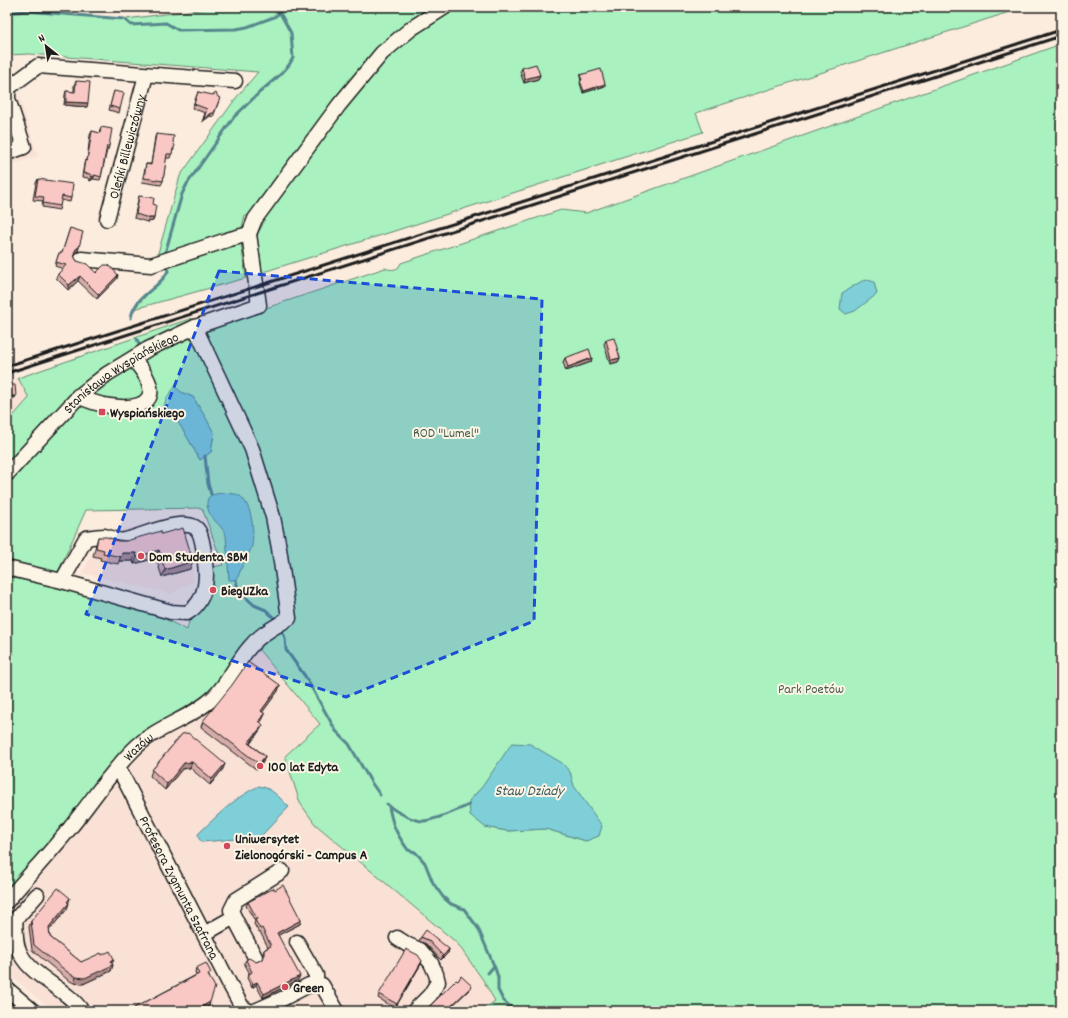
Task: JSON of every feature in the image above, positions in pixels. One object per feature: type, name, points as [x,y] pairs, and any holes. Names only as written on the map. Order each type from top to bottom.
[{"type":"street","points":[[81,259],[151,265],[249,234],[255,219],[355,84],[388,48],[412,28],[445,7]]},
{"type":"street","name":"Oleńki Billewiczówny","points":[[8,89],[38,66],[235,81]]},
{"type":"street","name":"Oleńki Billewiczówny","points":[[106,219],[146,75]]},
{"type":"street","points":[[7,153],[24,147],[9,108],[8,89]]},
{"type":"street","name":"Stanisława Wyspiańskiego","points":[[7,474],[78,396],[107,374],[148,349],[195,327],[259,305],[249,234]]},
{"type":"street","name":"Wazów","points":[[7,901],[71,827],[102,786],[134,749],[149,736],[204,706],[215,696],[247,650],[256,640],[273,627],[288,619],[273,517],[252,449],[195,327]]},
{"type":"street","points":[[78,396],[113,407],[136,407],[151,394],[148,377],[133,359]]},
{"type":"street","points":[[7,568],[62,581],[171,612],[187,613],[199,603],[206,583],[204,559],[199,531],[194,526],[182,524],[123,541],[105,536],[86,538],[62,581]]},
{"type":"street","name":"Profesora Zygmunta Szafrana","points":[[118,767],[245,1010],[282,1000],[309,985],[316,984]]},
{"type":"street","points":[[256,957],[231,910],[236,900],[282,871]]},
{"type":"street","points":[[37,895],[15,920],[17,947],[22,959],[76,1002],[82,1011]]},
{"type":"street","points":[[204,934],[234,917]]},
{"type":"street","points":[[397,938],[420,950],[431,963],[438,982],[430,995],[414,1011]]},
{"type":"street","points":[[297,942],[316,975],[316,984],[322,985],[337,1011]]},
{"type":"street","points":[[7,989],[33,1011]]},
{"type":"highlighted area","points":[[219,271],[542,299],[534,621],[346,697],[86,614]]},
{"type":"shaded area","points":[[19,96],[38,156],[7,166],[7,99]]},
{"type":"shaded area","points":[[18,378],[29,398],[7,423],[7,382]]},
{"type":"shaded area","points":[[184,513],[194,581],[171,594],[82,573],[103,535]]},
{"type":"shaded area","name":"Uniwersytet Zielonogórski - Campus A","points":[[255,644],[320,724],[483,980],[495,1001],[481,1011],[53,1011],[7,973],[7,905],[149,740]]},
{"type":"green space","points":[[220,7],[1025,7],[696,113],[703,132],[260,273],[256,240],[263,221],[245,215],[240,236],[246,278],[134,309],[169,271],[156,260],[180,176],[236,98],[258,72],[29,54],[7,55],[7,8],[126,19]]},
{"type":"green space","name":"Park Poetów","points":[[1061,44],[1061,1011],[481,1011],[495,1001],[483,980],[457,943],[315,824],[300,803],[285,756],[320,724],[255,645],[204,707],[133,747],[7,900],[7,483],[73,412],[121,370],[192,333],[385,268],[392,270],[396,269],[401,263],[561,210],[586,213]],"holes":[[[183,393],[193,397],[214,433],[211,452],[200,460],[180,425],[165,406]],[[202,508],[223,565],[201,569],[187,630],[137,605],[54,581],[86,510]],[[570,772],[586,841],[546,829],[507,831],[485,827],[469,801],[482,787]]]},
{"type":"green space","points":[[192,318],[195,326],[141,351],[7,466],[7,423],[29,398],[18,378]]},
{"type":"water","points":[[868,280],[874,282],[877,294],[855,311],[846,314],[840,309],[842,293],[862,281]]},
{"type":"water","points":[[175,387],[183,393],[193,397],[214,433],[211,452],[200,460],[180,425],[164,406],[167,397]]},
{"type":"water","points":[[225,493],[238,495],[244,500],[248,506],[252,520],[252,546],[236,580],[229,580],[226,536],[224,531],[210,514],[207,504],[207,500],[210,496]]},
{"type":"water","name":"Staw Dziady","points":[[512,743],[530,744],[562,763],[570,772],[574,786],[602,826],[599,836],[586,841],[546,829],[507,831],[485,827],[470,815],[469,801],[482,787]]},
{"type":"water","points":[[259,786],[272,791],[289,807],[260,837],[202,842],[199,839],[198,834],[219,814],[234,801],[250,790]]},
{"type":"building","points":[[536,64],[540,75],[525,79],[522,68]]},
{"type":"building","points":[[601,69],[605,84],[584,91],[580,81],[582,80],[580,75]]},
{"type":"building","points":[[76,81],[90,82],[88,103],[66,102],[66,91],[75,92]]},
{"type":"building","points":[[114,91],[124,93],[120,109],[110,106]]},
{"type":"building","points":[[198,92],[213,95],[216,93],[220,98],[214,113],[204,118],[207,109],[194,104]]},
{"type":"building","points":[[101,127],[112,129],[109,146],[107,146],[101,177],[95,175],[92,177],[90,174],[83,173],[85,160],[87,161],[92,131],[100,133]]},
{"type":"building","points":[[156,134],[174,136],[173,142],[175,146],[172,154],[167,154],[163,181],[144,178],[146,164],[151,165]]},
{"type":"building","points":[[38,179],[73,184],[71,198],[62,196],[60,206],[43,203],[44,197],[35,196]]},
{"type":"building","points":[[139,196],[154,198],[153,204],[156,205],[154,218],[148,218],[136,214]]},
{"type":"building","points":[[70,228],[83,232],[79,247],[74,253],[77,261],[87,264],[96,273],[104,265],[109,265],[118,275],[99,295],[80,276],[69,285],[58,274],[66,265],[56,262],[59,253],[62,253]]},
{"type":"building","points":[[614,338],[620,358],[611,360],[606,340]]},
{"type":"building","points":[[589,349],[592,358],[568,367],[565,358]]},
{"type":"building","points":[[7,385],[15,385],[16,396],[7,396]]},
{"type":"building","name":"Dom Studenta SBM","points":[[183,528],[193,561],[165,570],[159,550],[137,557],[136,553],[122,553],[121,557],[103,553],[104,550],[96,548],[98,537],[107,537],[118,541],[126,541],[161,531],[161,534]]},
{"type":"building","points":[[248,662],[280,685],[261,711],[265,714],[259,721],[263,725],[248,743],[265,756],[259,764],[203,721],[232,685]]},
{"type":"building","points":[[188,733],[225,764],[212,779],[192,762],[184,763],[167,784],[152,770],[182,734]]},
{"type":"building","points":[[283,885],[301,920],[277,933],[300,976],[264,994],[257,982],[253,984],[248,975],[252,972],[246,960],[249,958],[256,962],[261,960],[264,957],[264,950],[271,946],[262,928],[260,929],[255,920],[257,919],[248,902],[274,888],[275,890]]},
{"type":"building","points":[[58,888],[70,898],[67,902],[69,903],[49,927],[50,937],[81,962],[101,953],[102,955],[110,951],[114,959],[111,961],[113,965],[85,978],[76,977],[70,974],[34,945],[31,921]]},
{"type":"building","points":[[426,930],[449,949],[443,956],[428,940],[421,937]]},
{"type":"building","points":[[406,949],[418,955],[422,961],[397,1004],[379,994]]},
{"type":"building","points":[[206,963],[211,973],[208,975],[215,987],[210,1002],[194,1011],[136,1011],[134,1008],[199,974],[196,968]]},
{"type":"building","points":[[461,976],[472,986],[446,1011],[425,1011],[456,980],[458,981]]},
{"type":"building","points":[[7,1000],[20,1011],[7,1011]]},
{"type":"waterway","points":[[7,13],[26,11],[124,19],[131,25],[166,23],[178,30],[236,29],[247,27],[274,17],[288,7]]},
{"type":"waterway","points":[[164,257],[182,194],[187,184],[234,117],[281,74],[293,58],[291,33],[280,13]]},
{"type":"waterway","points":[[131,318],[137,303],[159,283],[168,271],[166,264]]},
{"type":"waterway","points":[[137,339],[140,347]]},
{"type":"waterway","points":[[205,456],[208,484],[211,494]]},
{"type":"waterway","points":[[236,580],[238,590],[254,605],[266,610],[277,621]]},
{"type":"waterway","points":[[281,628],[285,638],[286,650],[305,676],[336,731],[349,744],[380,795]]},
{"type":"waterway","points":[[387,804],[405,816],[420,821],[441,817],[469,805]]},
{"type":"waterway","points":[[389,807],[396,830],[408,850],[415,852],[425,863],[433,883],[443,897],[451,904],[464,909],[478,928],[498,977],[498,990],[503,1000],[515,1011]]},
{"type":"waterway","points":[[488,973],[494,966]]},
{"type":"railway","points":[[7,366],[1061,30]]},
{"type":"railway","points":[[7,373],[1061,36]]},
{"type":"place","name":"Wyspiańskiego","points":[[102,412]]},
{"type":"place","name":"Dom Studenta SBM","points":[[141,556]]},
{"type":"place","name":"BiegUZka","points":[[213,590]]},
{"type":"place","name":"100 lat Edyta","points":[[260,766]]},
{"type":"place","name":"Uniwersytet Zielonogórski - Campus A","points":[[227,846]]},
{"type":"place","name":"Green","points":[[285,987]]},
{"type":"park label","name":"ROD \"Lumel\"","points":[[446,432]]}]
